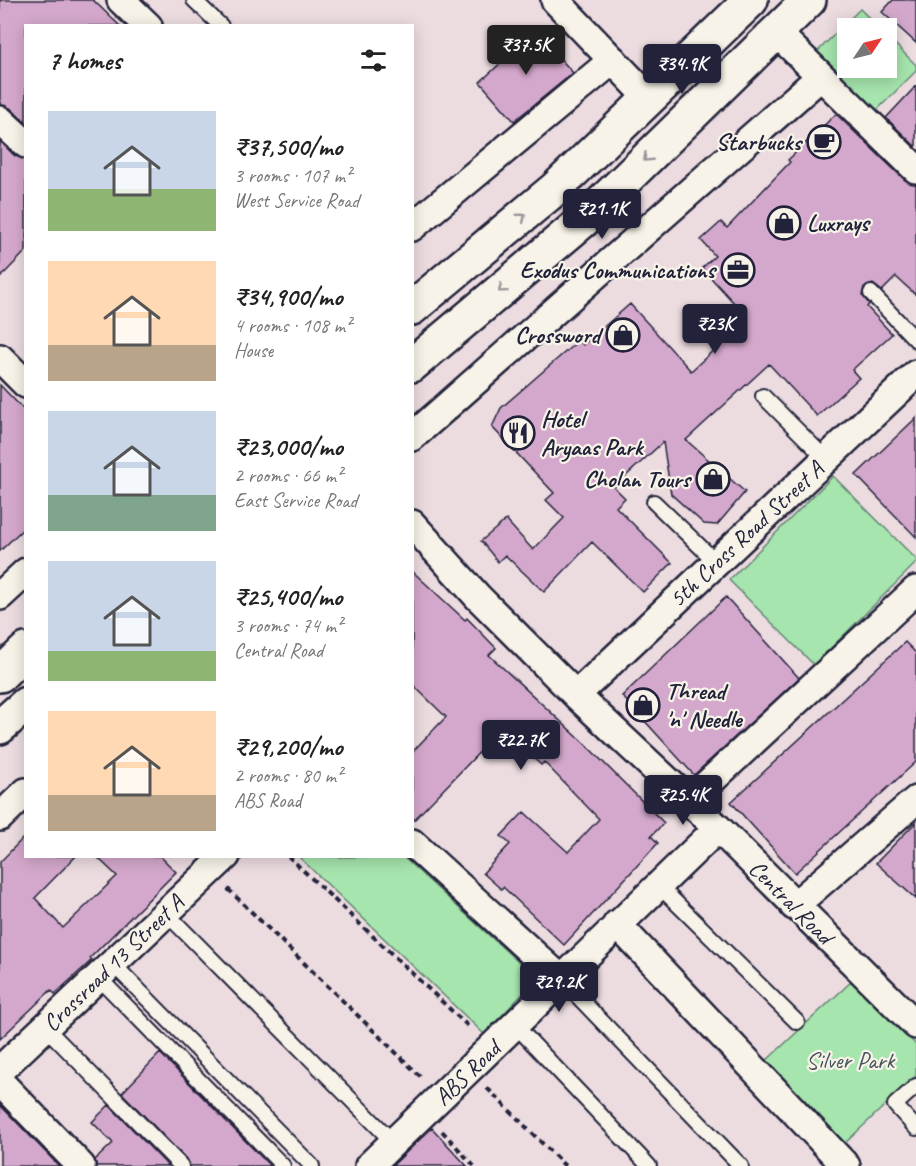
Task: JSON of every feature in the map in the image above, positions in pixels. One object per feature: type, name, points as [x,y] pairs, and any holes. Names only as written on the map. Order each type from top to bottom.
[{"type":"street","points":[[121,0],[146,24]]},
{"type":"street","points":[[555,0],[678,128]]},
{"type":"street","points":[[414,363],[584,220],[809,0]]},
{"type":"street","points":[[414,306],[556,188],[749,2],[820,77],[916,169]]},
{"type":"street","points":[[418,216],[613,60]]},
{"type":"street","points":[[414,435],[820,77]]},
{"type":"street","points":[[0,120],[24,142]]},
{"type":"street","points":[[0,358],[24,382]]},
{"type":"street","name":"5th Cross Road Street A","points":[[576,695],[916,374]]},
{"type":"street","name":"Central Road","points":[[414,526],[478,597],[576,695],[718,828],[916,1025]]},
{"type":"street","points":[[0,596],[24,574]]},
{"type":"street","points":[[689,801],[911,606]]},
{"type":"street","points":[[0,675],[24,653]]},
{"type":"street","points":[[0,727],[24,706]]},
{"type":"street","points":[[0,817],[24,794]]},
{"type":"street","points":[[794,906],[915,802]]},
{"type":"street","name":"ABS Road","points":[[369,1166],[718,828]]},
{"type":"street","points":[[414,845],[561,979]]},
{"type":"street","name":"Crossroad 13 Street A","points":[[0,1070],[218,864]]},
{"type":"street","points":[[617,924],[846,1166]]},
{"type":"street","points":[[0,1082],[81,1166]]},
{"type":"lane","points":[[194,0],[220,24]]},
{"type":"lane","points":[[871,293],[916,340]]},
{"type":"lane","points":[[763,396],[826,459]]},
{"type":"lane","points":[[654,502],[716,562]]},
{"type":"lane","points":[[658,885],[797,1022]]},
{"type":"lane","points":[[166,913],[394,1143]]},
{"type":"lane","points":[[106,971],[283,1166]]},
{"type":"lane","points":[[106,971],[312,1166]]},
{"type":"lane","points":[[561,979],[741,1166]]},
{"type":"lane","points":[[515,1025],[649,1166]]},
{"type":"lane","points":[[46,1028],[182,1166]]},
{"type":"lane","points":[[916,1086],[894,1106],[916,1128]]},
{"type":"path","points":[[290,858],[492,1049]]},
{"type":"path","points":[[218,864],[433,1105],[474,1166]]},
{"type":"path","points":[[470,1070],[565,1166]]},
{"type":"green space","points":[[860,9],[869,18],[851,18]]},
{"type":"green space","points":[[837,32],[837,74],[816,53]]},
{"type":"green space","points":[[897,46],[916,65],[916,71],[875,112],[841,78],[897,78]]},
{"type":"green space","points":[[833,476],[916,559],[916,563],[814,665],[729,580]]},
{"type":"green space","points":[[300,858],[404,858],[537,979],[484,1034]]},
{"type":"green space","name":"Silver Park","points":[[854,979],[916,1045],[916,1076],[843,1145],[766,1061]]},
{"type":"building","points":[[0,0],[93,0],[118,24],[24,24],[24,120],[10,108],[0,105]]},
{"type":"building","points":[[893,0],[916,0],[916,43],[897,26],[897,18],[889,18],[882,12]]},
{"type":"building","points":[[536,31],[573,73],[514,121],[480,82]]},
{"type":"building","points":[[916,86],[916,147],[886,118]]},
{"type":"building","points":[[836,114],[905,180],[916,184],[916,295],[896,277],[882,291],[873,284],[864,287],[862,295],[869,304],[867,307],[892,334],[852,370],[859,378],[817,416],[769,364],[686,440],[745,492],[717,525],[704,524],[671,494],[663,442],[614,487],[625,498],[616,507],[672,563],[643,592],[592,542],[544,592],[505,555],[498,562],[481,541],[506,520],[533,550],[564,518],[546,500],[554,493],[492,427],[501,408],[579,340],[583,345],[630,304],[691,371],[730,335],[727,332],[745,315],[702,268],[715,256],[701,240],[721,222],[727,228],[790,162],[788,160]]},
{"type":"building","points":[[0,141],[15,156],[24,158],[24,253],[0,278]]},
{"type":"building","points":[[0,385],[24,410],[24,528],[0,551]]},
{"type":"building","points":[[916,418],[916,537],[856,475]]},
{"type":"building","points":[[414,573],[465,620],[467,618],[496,648],[489,655],[584,743],[664,823],[651,836],[658,843],[564,945],[503,887],[501,889],[483,873],[510,844],[501,836],[524,812],[568,852],[599,819],[544,762],[541,765],[505,732],[498,739],[495,736],[414,820],[414,750],[446,717],[414,686]]},
{"type":"building","points":[[726,597],[799,678],[694,775],[622,696]]},
{"type":"building","points":[[905,642],[916,653],[916,762],[795,873],[731,802]]},
{"type":"building","points":[[916,822],[916,899],[876,863]]},
{"type":"building","points":[[24,837],[24,858],[74,858],[35,898],[63,928],[117,876],[98,858],[162,858],[176,872],[90,958],[92,960],[55,994],[51,990],[0,1039],[0,862]]},
{"type":"building","points":[[160,1053],[270,1166],[190,1166],[187,1160],[122,1093]]},
{"type":"building","points":[[0,1105],[59,1166],[0,1166]]},
{"type":"building","points":[[109,1105],[168,1166],[96,1166],[95,1160],[113,1143],[92,1122]]},
{"type":"building","points":[[432,1128],[467,1166],[392,1166]]},
{"type":"place","name":"Starbucks","points":[[824,142]]},
{"type":"place","name":"Luxrays","points":[[784,223]]},
{"type":"place","name":"Exodus Communications","points":[[738,270]]},
{"type":"place","name":"Crossword","points":[[623,335]]},
{"type":"place","name":"Hotel Aryaas Park","points":[[518,433]]},
{"type":"place","name":"Cholan Tours","points":[[713,479]]},
{"type":"place","name":"Thread 'n' Needle","points":[[643,705]]}]
